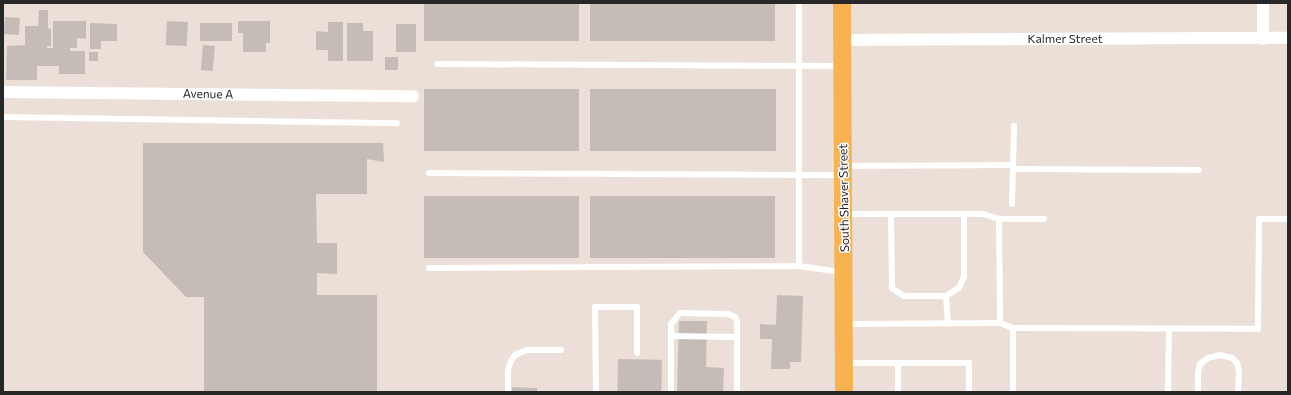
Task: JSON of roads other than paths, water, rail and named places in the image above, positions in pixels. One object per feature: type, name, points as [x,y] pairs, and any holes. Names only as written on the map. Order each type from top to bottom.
[{"type":"main road","name":"South Shaver Street","points":[[842,3],[845,273],[844,392]]},
{"type":"street","points":[[1263,38],[1264,3]]},
{"type":"street","name":"Kalmer Street","points":[[842,40],[1288,38]]},
{"type":"street","name":"Avenue A","points":[[3,92],[414,96]]},
{"type":"lane","points":[[799,3],[799,266]]},
{"type":"lane","points":[[438,64],[843,66]]},
{"type":"lane","points":[[3,118],[397,123]]},
{"type":"lane","points":[[1012,204],[1014,126]]},
{"type":"lane","points":[[429,173],[799,175],[844,171],[1013,167],[1199,170]]},
{"type":"lane","points":[[844,214],[983,214],[999,219],[1044,219]]},
{"type":"lane","points":[[890,214],[892,288],[904,296],[946,296],[959,288],[964,277],[964,214]]},
{"type":"lane","points":[[999,219],[1000,323]]},
{"type":"lane","points":[[845,324],[1000,323],[1013,328],[1258,329],[1259,219],[1288,219]]},
{"type":"lane","points":[[429,268],[799,266],[845,273]]},
{"type":"lane","points":[[946,296],[948,323]]},
{"type":"lane","points":[[596,392],[596,307],[637,307],[637,353]]},
{"type":"lane","points":[[671,392],[671,324],[680,313],[728,314],[735,317],[738,322],[737,392]]},
{"type":"lane","points":[[1013,328],[1013,392]]},
{"type":"lane","points":[[1168,392],[1169,329]]},
{"type":"lane","points":[[671,336],[737,337]]},
{"type":"lane","points":[[508,392],[508,370],[511,360],[515,355],[527,350],[561,350]]},
{"type":"lane","points":[[1198,392],[1198,373],[1200,364],[1208,358],[1220,356],[1232,358],[1236,363],[1238,372],[1238,392]]},
{"type":"lane","points":[[845,363],[969,363],[969,392]]},
{"type":"lane","points":[[898,363],[898,392]]}]
